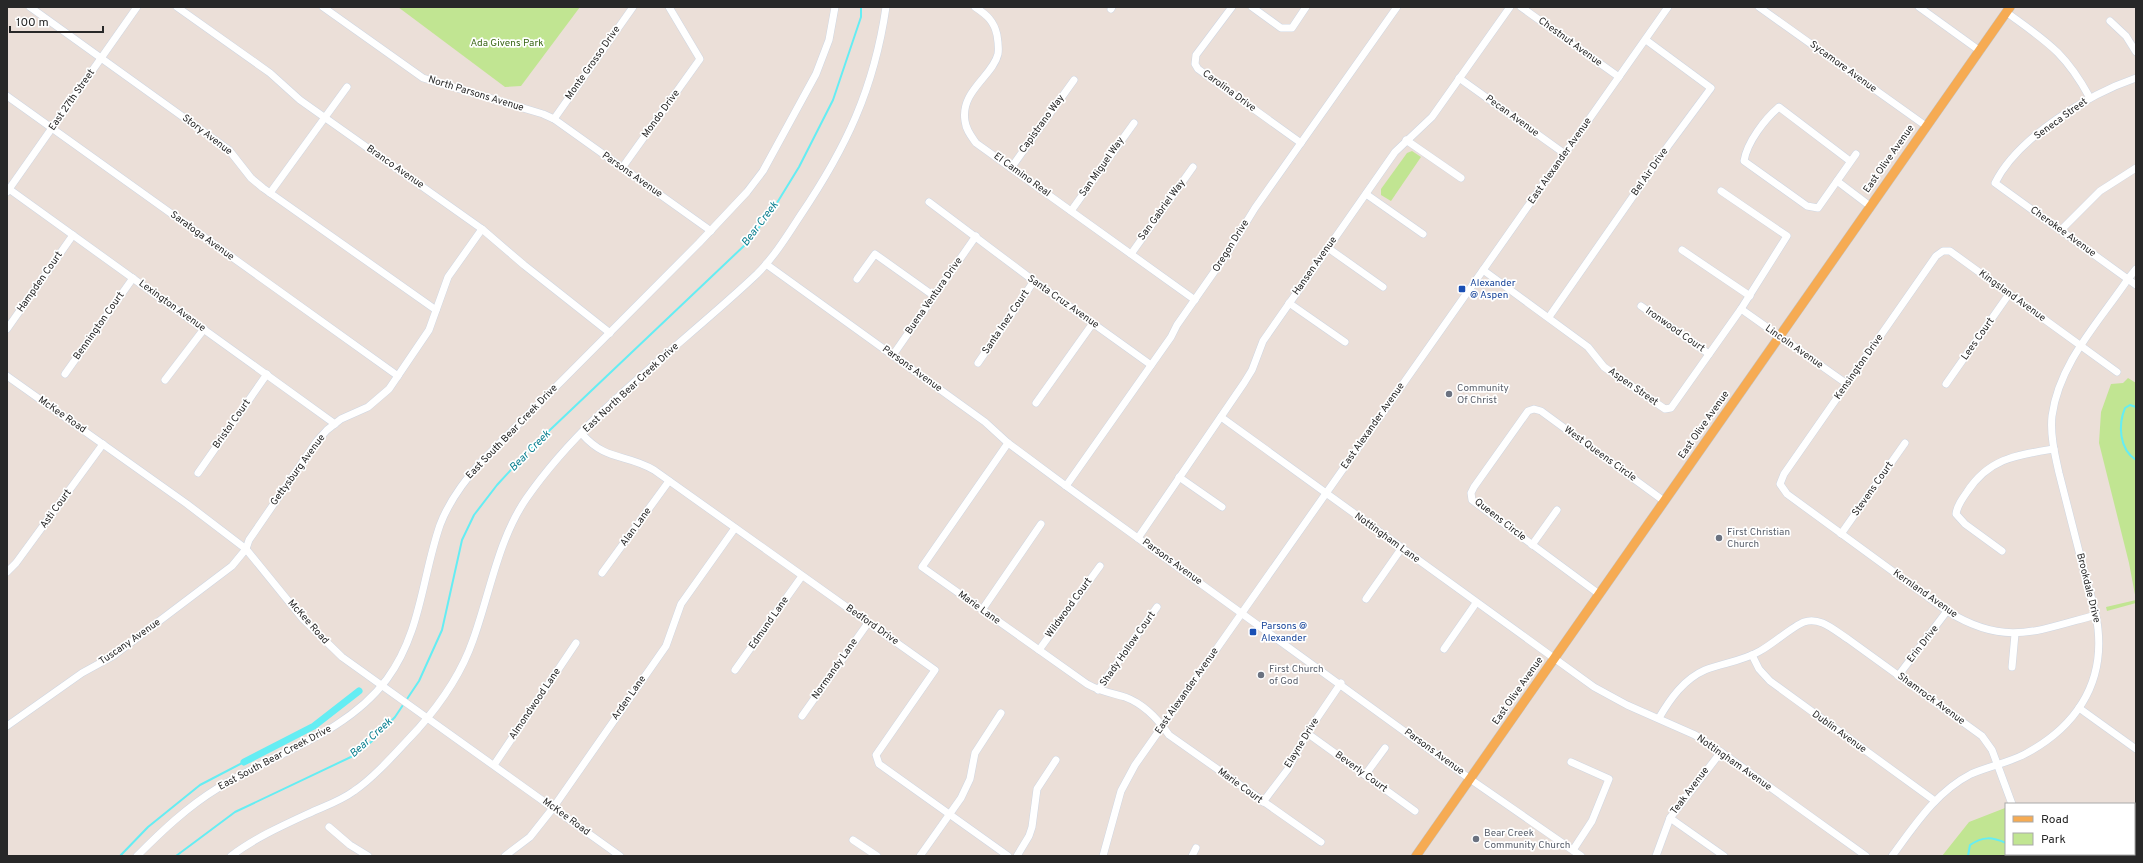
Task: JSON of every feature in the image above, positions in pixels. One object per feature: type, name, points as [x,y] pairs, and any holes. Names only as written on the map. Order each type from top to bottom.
[{"type":"main road","name":"East Olive Avenue","points":[[1416,856],[2008,10]]},
{"type":"street","name":"Story Avenue","points":[[30,7],[229,150],[251,178],[270,193],[436,310]]},
{"type":"street","name":"East 27th Street","points":[[8,191],[137,7]]},
{"type":"street","name":"Branco Avenue","points":[[177,7],[270,73],[300,100],[482,229],[524,265],[610,333]]},
{"type":"street","name":"North Parsons Avenue","points":[[324,7],[423,78],[543,114],[554,119]]},
{"type":"street","name":"Monte Grosso Drive","points":[[554,119],[633,7]]},
{"type":"street","name":"Mondo Drive","points":[[622,168],[700,59],[669,7]]},
{"type":"street","name":"East South Bear Creek Drive","points":[[137,856],[164,829],[190,807],[224,785],[329,730],[360,706],[381,686],[396,664],[414,627],[440,524],[456,494],[481,462],[711,230],[763,171],[816,74],[829,40],[835,7]]},
{"type":"street","name":"East North Bear Creek Drive","points":[[231,856],[273,830],[355,791],[428,718],[448,690],[472,643],[504,543],[520,509],[533,489],[582,434],[622,394],[766,264],[810,202],[835,160],[858,114],[870,82],[882,41],[886,7]]},
{"type":"street","name":"El Camino Real","points":[[976,7],[989,16],[995,28],[998,42],[998,55],[968,99],[964,110],[967,130],[976,143],[1195,300]]},
{"type":"street","name":"Carolina Drive","points":[[1232,7],[1196,55],[1195,64],[1198,69],[1301,143]]},
{"type":"street","points":[[1252,7],[1281,28],[1292,28],[1306,7]]},
{"type":"street","name":"Oregon Drive","points":[[1066,486],[1151,365],[1233,244],[1255,208],[1397,7]]},
{"type":"street","name":"Hansen Avenue","points":[[1138,538],[1248,377],[1263,341],[1289,303],[1406,140],[1427,122],[1510,7]]},
{"type":"street","name":"Chestnut Avenue","points":[[1521,7],[1619,77]]},
{"type":"street","name":"East Alexander Avenue","points":[[1104,856],[1121,791],[1127,778],[1242,612],[1668,7]]},
{"type":"street","name":"Sycamore Avenue","points":[[1760,7],[1926,126]]},
{"type":"street","points":[[1919,7],[1980,51]]},
{"type":"street","points":[[2008,10],[2062,55],[2076,74],[2090,98]]},
{"type":"street","points":[[2110,21],[2126,36],[2136,52]]},
{"type":"street","name":"Bel Air Drive","points":[[1549,317],[1668,146],[1712,88],[1646,40]]},
{"type":"street","name":"Pecan Avenue","points":[[1459,78],[1565,154]]},
{"type":"street","name":"Seneca Street","points":[[1998,177],[2030,141],[2066,113],[2116,84],[2136,78]]},
{"type":"street","name":"Capistrano Way","points":[[1011,168],[1074,80]]},
{"type":"street","points":[[270,193],[346,87]]},
{"type":"street","name":"Saratoga Avenue","points":[[7,96],[398,376]]},
{"type":"street","points":[[1850,161],[1779,107],[1773,112],[1746,150],[1744,161],[1807,206],[1818,208],[1856,154]]},
{"type":"street","name":"Parsons Avenue","points":[[554,119],[711,230]]},
{"type":"street","name":"San Miguel Way","points":[[1071,211],[1134,123]]},
{"type":"street","points":[[1406,140],[1461,178]]},
{"type":"street","name":"San Gabriel Way","points":[[1131,254],[1193,167]]},
{"type":"street","points":[[2061,230],[2100,191],[2136,168]]},
{"type":"street","name":"Cherokee Avenue","points":[[1998,177],[1995,183],[2136,285]]},
{"type":"street","points":[[1837,181],[1870,206]]},
{"type":"street","name":"Lexington Avenue","points":[[8,191],[73,235],[267,374],[334,424]]},
{"type":"street","name":"Aspen Street","points":[[1483,270],[1588,347],[1604,367],[1665,410],[1672,408],[1750,296],[1787,236],[1721,191]]},
{"type":"street","points":[[1366,194],[1423,234]]},
{"type":"street","name":"Santa Cruz Avenue","points":[[930,202],[1034,281],[1151,365]]},
{"type":"street","name":"Gettysburg Avenue","points":[[246,549],[249,540],[317,441],[334,424],[350,414],[368,407],[384,395],[429,330],[448,277],[482,229]]},
{"type":"street","name":"Hampden Court","points":[[7,329],[73,235]]},
{"type":"street","name":"Buena Ventura Drive","points":[[893,355],[976,236]]},
{"type":"street","points":[[1328,248],[1383,287]]},
{"type":"street","points":[[1682,250],[1750,296]]},
{"type":"street","name":"Kingsland Avenue","points":[[1943,251],[1950,251],[2116,372]]},
{"type":"street","name":"Kensington Drive","points":[[1780,484],[1784,474],[1936,256],[1943,251]]},
{"type":"street","points":[[857,279],[875,254],[934,296]]},
{"type":"street","name":"Parsons Avenue","points":[[766,264],[985,422],[1008,443],[1066,486],[1341,683],[1470,779],[1581,856]]},
{"type":"street","name":"Brookdale Drive","points":[[1892,856],[1935,801],[1957,782],[1981,770],[2014,760],[2041,745],[2060,730],[2079,708],[2091,689],[2098,664],[2099,641],[2096,615],[2054,449],[2052,427],[2056,401],[2065,372],[2080,346],[2136,270]]},
{"type":"street","name":"Bennington Court","points":[[65,374],[132,278]]},
{"type":"street","name":"Santa Inez Court","points":[[978,362],[1034,281]]},
{"type":"street","name":"Lees Court","points":[[1946,384],[2009,294]]},
{"type":"street","points":[[1289,303],[1345,342]]},
{"type":"street","name":"Ironwood Court","points":[[1642,306],[1709,354]]},
{"type":"street","name":"Lincoln Avenue","points":[[1741,309],[1847,384]]},
{"type":"street","points":[[1036,403],[1093,323]]},
{"type":"street","points":[[165,380],[204,329]]},
{"type":"street","name":"Bristol Court","points":[[198,473],[267,374]]},
{"type":"street","name":"McKee Road","points":[[7,376],[187,504],[246,549],[322,639],[342,657],[620,856]]},
{"type":"street","name":"West Queens Circle","points":[[1534,409],[1541,411],[1664,501]]},
{"type":"street","name":"Queens Circle","points":[[1534,409],[1528,411],[1471,493],[1472,500],[1599,594]]},
{"type":"street","name":"Nottingham Lane","points":[[1221,418],[1554,658]]},
{"type":"street","name":"Bedford Drive","points":[[582,434],[590,444],[603,452],[644,464],[935,670],[876,755],[879,764],[1008,856]]},
{"type":"street","name":"Marie Lane","points":[[1008,443],[922,567],[1098,690],[1132,701],[1156,717],[1163,726]]},
{"type":"street","name":"Stevens Court","points":[[1841,534],[1905,443]]},
{"type":"street","name":"Asti Court","points":[[7,572],[16,564],[103,444]]},
{"type":"street","points":[[2002,551],[1964,524],[1956,514],[1957,508],[1974,482],[1984,471],[1995,463],[2009,458],[2054,449]]},
{"type":"street","points":[[1179,477],[1222,507]]},
{"type":"street","name":"Alan Lane","points":[[602,573],[669,481]]},
{"type":"street","name":"Kernland Avenue","points":[[1780,484],[1787,494],[1948,611],[1984,629],[2015,634],[2027,633],[2096,615]]},
{"type":"street","points":[[1532,545],[1557,510]]},
{"type":"street","points":[[982,610],[1041,524]]},
{"type":"street","name":"Arden Lane","points":[[505,856],[530,837],[553,808],[666,646],[681,604],[735,528]]},
{"type":"street","name":"Tuscany Avenue","points":[[7,726],[82,673],[113,656],[225,572],[246,549]]},
{"type":"street","points":[[1366,599],[1401,549]]},
{"type":"street","name":"Wildwood Court","points":[[1039,650],[1100,566]]},
{"type":"street","name":"Edmund Lane","points":[[735,670],[802,576]]},
{"type":"street","points":[[1444,649],[1476,603]]},
{"type":"street","name":"Shady Hollow Court","points":[[1098,690],[1157,607]]},
{"type":"street","name":"Erin Drive","points":[[1898,676],[1948,611]]},
{"type":"street","name":"Shamrock Avenue","points":[[1752,655],[1773,644],[1804,622],[1817,622],[1825,624],[1982,736],[1992,750],[2012,803]]},
{"type":"street","name":"Normandy Lane","points":[[802,716],[868,623]]},
{"type":"street","points":[[2012,667],[2015,634]]},
{"type":"street","name":"Almondwood Lane","points":[[494,765],[576,643]]},
{"type":"street","points":[[1659,718],[1668,702],[1692,678],[1704,671],[1752,655]]},
{"type":"street","name":"Dublin Avenue","points":[[1752,655],[1759,669],[1770,681],[1935,801]]},
{"type":"street","name":"Nottingham Avenue","points":[[1554,658],[1605,693],[1695,735],[1866,856]]},
{"type":"street","name":"Elayne Drive","points":[[1263,802],[1288,769],[1307,733],[1341,683]]},
{"type":"street","points":[[2079,708],[2136,749]]},
{"type":"street","points":[[920,856],[967,788],[975,753],[1001,713]]},
{"type":"street","name":"Marie Court","points":[[1163,726],[1169,735],[1321,842]]},
{"type":"street","name":"Beverly Court","points":[[1307,733],[1415,811]]},
{"type":"street","points":[[1364,775],[1385,748]]},
{"type":"street","name":"Teak Avenue","points":[[1656,856],[1670,818],[1721,752]]},
{"type":"street","points":[[1017,856],[1029,836],[1032,827],[1037,789],[1056,760]]},
{"type":"street","points":[[1571,762],[1609,779],[1592,821],[1573,850]]},
{"type":"street","points":[[1670,818],[1724,856]]},
{"type":"street","points":[[329,828],[350,845],[368,856]]},
{"type":"street","points":[[853,840],[877,856]]},
{"type":"street","points":[[1192,856],[1196,848]]},
{"type":"green space","name":"Ada Givens Park","points":[[398,7],[580,7],[521,86],[505,87]]},
{"type":"green space","points":[[1412,151],[1421,157],[1391,201],[1381,195],[1381,189],[1407,153]]},
{"type":"green space","points":[[2128,378],[2136,383],[2136,600],[2129,563],[2099,443],[2101,412],[2111,384],[2123,383]]},
{"type":"green space","points":[[2136,600],[2136,603],[2107,611],[2106,607]]},
{"type":"green space","points":[[2005,808],[2005,855],[2047,856],[1942,856],[1969,822]]},
{"type":"waterway","name":"Bear Creek","points":[[176,856],[235,812],[353,756],[371,742],[395,717],[419,681],[442,630],[462,540],[474,515],[497,485],[532,447],[747,243],[772,211],[799,167],[833,100],[861,17],[861,7]]},
{"type":"waterway","points":[[2136,407],[2130,405],[2125,408],[2121,422],[2123,443],[2126,450],[2136,460]]},
{"type":"waterway","points":[[244,762],[314,726],[359,691]]},
{"type":"waterway","points":[[120,856],[148,827],[200,785],[244,762]]},
{"type":"waterway","points":[[1968,856],[1970,845],[1979,840],[1988,838],[2005,843]]},
{"type":"place","name":"Alexander @ Aspen","points":[[1462,289]]},
{"type":"place","name":"Community Of Christ","points":[[1449,394]]},
{"type":"place","name":"First Christian Church","points":[[1719,538]]},
{"type":"place","name":"Parsons @ Alexander","points":[[1253,632]]},
{"type":"place","name":"First Church of God","points":[[1261,675]]},
{"type":"place","name":"Bear Creek Community Church","points":[[1476,839]]}]
